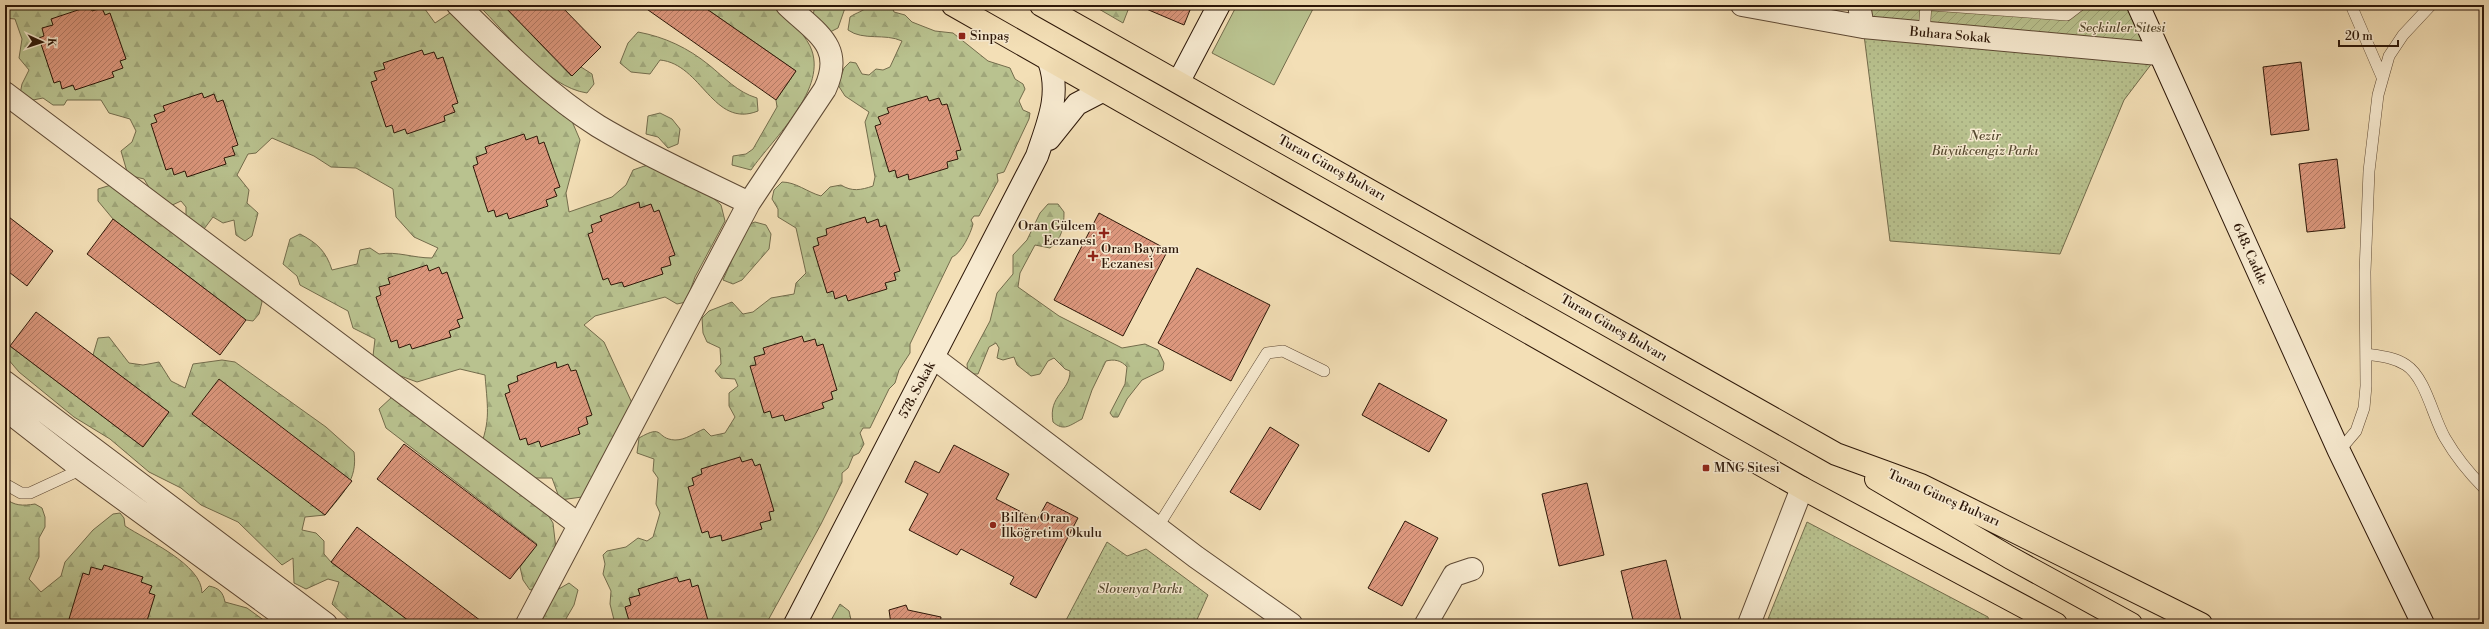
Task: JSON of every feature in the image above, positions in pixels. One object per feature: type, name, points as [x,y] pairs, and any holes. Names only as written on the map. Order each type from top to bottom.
[{"type":"main road","points":[[953,5],[1049,61],[1802,488],[2056,624]]},
{"type":"main road","name":"Turan Güneş Bulvarı","points":[[1040,5],[1179,81],[1836,454],[1921,485],[2202,624]]},
{"type":"main road","points":[[1836,454],[1988,545],[2131,624]]},
{"type":"street","points":[[458,5],[532,76],[597,125],[643,152],[749,203]]},
{"type":"street","points":[[527,624],[578,524],[749,203],[825,89],[832,75],[833,63],[831,51],[824,41],[787,5]]},
{"type":"street","points":[[1179,81],[1218,5]]},
{"type":"street","name":"Buhara Sokak","points":[[1742,5],[1863,27],[2159,54]]},
{"type":"street","points":[[1859,5],[1863,27]]},
{"type":"street","name":"648. Cadde","points":[[2138,5],[2339,451],[2363,501]]},
{"type":"street","points":[[1037,156],[1054,100],[1054,79],[1049,61]]},
{"type":"street","points":[[1037,156],[1077,104],[1102,91]]},
{"type":"street","points":[[5,93],[578,524]]},
{"type":"street","name":"578. Sokak","points":[[795,624],[934,358],[1037,156]]},
{"type":"street","points":[[934,358],[1157,528],[1291,624]]},
{"type":"street","points":[[5,382],[326,624]]},
{"type":"street","points":[[5,409],[82,469],[294,624]]},
{"type":"street","points":[[1749,624],[1802,488]]},
{"type":"street","points":[[2363,501],[2423,624]]},
{"type":"street","points":[[2363,501],[2437,624]]},
{"type":"street","points":[[1426,624],[1454,575],[1472,569]]},
{"type":"lane","points":[[1924,33],[1926,5]]},
{"type":"lane","points":[[1932,5],[2067,16],[2080,5]]},
{"type":"lane","points":[[2351,5],[2382,77]]},
{"type":"lane","points":[[2339,451],[2356,430],[2364,408],[2366,354],[2365,272],[2369,171],[2373,120],[2382,77],[2389,56],[2403,35],[2431,5]]},
{"type":"lane","points":[[1157,528],[1267,353],[1283,351],[1324,371]]},
{"type":"lane","points":[[2366,354],[2394,359],[2408,366],[2418,377],[2444,437],[2465,469],[2484,488]]},
{"type":"lane","points":[[5,484],[21,493],[30,493],[82,469]]},
{"type":"green space","points":[[5,5],[422,5],[435,23],[450,13],[477,33],[568,112],[580,140],[566,193],[569,212],[612,197],[626,185],[633,170],[650,164],[699,185],[721,205],[725,221],[695,277],[686,302],[677,304],[665,297],[595,316],[584,325],[604,342],[632,403],[582,497],[560,500],[552,478],[536,478],[523,494],[543,507],[553,523],[556,549],[537,587],[530,590],[523,580],[520,567],[537,544],[386,428],[379,409],[392,397],[476,458],[484,435],[487,417],[485,375],[460,369],[417,382],[387,371],[373,356],[375,339],[353,328],[348,311],[300,285],[297,276],[283,264],[290,239],[300,234],[320,248],[330,263],[332,270],[357,264],[360,250],[370,248],[379,254],[392,253],[432,258],[438,248],[414,237],[396,217],[393,189],[356,168],[331,167],[314,156],[272,138],[256,153],[248,154],[237,175],[249,190],[247,203],[258,213],[252,236],[245,241],[236,235],[234,220],[223,223],[213,217],[201,233],[186,224],[186,207],[181,201],[168,207],[153,194],[144,179],[128,175],[121,151],[132,142],[136,131],[130,119],[109,113],[101,100],[67,100],[64,105],[53,105],[43,98],[33,100],[20,94],[22,84],[29,70],[19,58],[22,39],[15,19],[5,18]]},
{"type":"green space","points":[[478,5],[503,5],[571,76],[581,67],[592,74],[594,84],[587,93],[572,89],[557,81],[542,70],[514,44]]},
{"type":"green space","points":[[701,5],[777,5],[791,20],[810,46],[814,62],[812,79],[806,95],[785,128],[751,170],[732,165],[733,156],[746,154],[753,149],[777,107],[776,100],[796,71]]},
{"type":"green space","points":[[815,5],[849,5],[845,8],[838,28],[828,33],[812,21]]},
{"type":"green space","points":[[869,5],[891,5],[894,12],[905,15],[912,22],[935,31],[953,33],[988,61],[1010,68],[1015,79],[1023,84],[1025,89],[1019,101],[1023,110],[1030,113],[1029,119],[1004,172],[997,174],[998,181],[979,216],[974,216],[971,220],[973,224],[965,243],[959,252],[952,257],[910,344],[910,353],[899,370],[895,383],[889,389],[870,428],[863,428],[860,433],[864,444],[859,453],[853,456],[848,468],[842,473],[842,482],[821,524],[766,624],[615,624],[610,604],[611,591],[603,574],[605,564],[603,555],[607,551],[626,547],[638,538],[647,541],[653,537],[660,513],[656,504],[658,478],[653,471],[654,459],[637,453],[639,438],[653,432],[657,432],[669,439],[679,440],[704,429],[711,436],[725,433],[735,417],[729,406],[729,393],[738,386],[735,379],[721,378],[715,371],[721,364],[720,348],[707,342],[703,333],[702,318],[709,311],[732,302],[743,314],[753,312],[771,298],[794,294],[796,283],[806,273],[796,228],[778,217],[778,209],[772,199],[774,190],[782,182],[787,182],[821,196],[830,187],[841,185],[849,189],[857,190],[873,186],[875,177],[865,122],[869,112],[845,96],[838,85],[844,68],[850,62],[856,63],[862,74],[869,75],[876,69],[883,70],[890,67],[902,41],[888,37],[860,35],[848,30],[850,17]]},
{"type":"green space","points":[[1092,5],[1130,5],[1123,23]]},
{"type":"green space","points":[[1237,5],[1315,5],[1274,85],[1212,53]]},
{"type":"green space","name":"Seçkinler Sitesi","points":[[1859,5],[2138,5],[2159,54],[1863,27]]},
{"type":"green space","name":"Nezir Büyükcengiz Parkı","points":[[1863,27],[2159,54],[2124,100],[2060,254],[1890,241]]},
{"type":"green space","points":[[638,32],[667,40],[693,53],[737,88],[757,98],[758,111],[743,114],[730,111],[718,104],[687,72],[674,64],[660,60],[650,74],[631,72],[620,63],[628,43]]},
{"type":"green space","points":[[660,113],[672,119],[680,129],[678,144],[668,148],[658,137],[646,134],[648,116]]},
{"type":"green space","points":[[111,185],[207,256],[221,270],[233,273],[259,295],[262,302],[259,314],[253,321],[246,320],[113,219],[98,201],[98,189]]},
{"type":"green space","points":[[1048,204],[1058,204],[1064,212],[1062,232],[1057,241],[1050,248],[1035,245],[1020,273],[1018,287],[1059,316],[1122,348],[1145,344],[1158,350],[1164,363],[1163,370],[1142,380],[1127,399],[1118,417],[1113,417],[1110,413],[1125,384],[1127,367],[1117,361],[1106,361],[1092,390],[1082,419],[1064,427],[1060,427],[1053,422],[1052,413],[1056,400],[1067,384],[1070,371],[1065,369],[1054,358],[1048,361],[1040,374],[1031,376],[1017,365],[1014,357],[1003,360],[997,358],[999,348],[996,343],[989,347],[978,374],[968,374],[967,364],[990,321],[997,293],[1013,274],[1013,255],[1027,240],[1040,213]]},
{"type":"green space","points":[[755,222],[766,225],[771,234],[769,249],[742,280],[733,284],[723,280],[747,225]]},
{"type":"green space","points":[[109,337],[129,363],[143,365],[159,362],[171,381],[185,388],[193,364],[222,360],[235,362],[326,427],[354,452],[354,471],[343,493],[325,515],[305,517],[302,530],[316,533],[324,541],[324,554],[331,562],[413,624],[353,624],[332,604],[339,582],[328,579],[306,589],[294,583],[293,558],[282,565],[238,522],[201,505],[181,488],[149,472],[110,439],[74,417],[19,372],[7,358],[5,349],[10,346],[143,447],[169,412],[93,355],[98,338]]},
{"type":"green space","points":[[5,498],[15,504],[35,504],[42,508],[45,517],[45,527],[39,538],[39,557],[29,579],[41,592],[61,576],[65,562],[93,530],[113,514],[120,513],[124,518],[125,526],[171,554],[193,572],[200,582],[202,593],[209,586],[215,588],[222,593],[225,602],[247,608],[269,624],[5,624]]},
{"type":"green space","points":[[1807,522],[1988,617],[1989,624],[1766,624]]},
{"type":"green space","name":"Slovenya Parkı","points":[[1107,542],[1127,556],[1146,549],[1208,595],[1195,624],[1064,624]]},
{"type":"green space","points":[[569,583],[578,590],[574,605],[563,624],[539,624],[557,590]]},
{"type":"green space","points":[[840,604],[849,611],[852,624],[829,624]]},
{"type":"building","points":[[503,5],[560,5],[601,47],[572,76]]},
{"type":"building","points":[[641,5],[701,5],[796,71],[776,100]]},
{"type":"building","points":[[1137,5],[1192,5],[1184,25]]},
{"type":"building","points":[[90,6],[92,11],[102,8],[105,15],[110,13],[126,59],[120,61],[123,68],[112,72],[114,77],[75,90],[73,85],[62,89],[60,81],[54,83],[39,38],[44,36],[42,28],[53,25],[51,19]]},
{"type":"building","points":[[422,50],[424,55],[434,52],[437,59],[443,57],[458,103],[452,105],[455,112],[444,116],[445,121],[407,134],[405,129],[394,133],[392,125],[386,127],[371,82],[377,80],[374,72],[385,69],[383,63]]},
{"type":"building","points":[[2301,62],[2309,130],[2271,135],[2263,67]]},
{"type":"building","points":[[202,93],[204,98],[214,94],[217,102],[223,100],[238,145],[232,147],[235,155],[224,158],[226,164],[187,177],[185,171],[174,175],[172,168],[166,170],[151,124],[157,122],[154,115],[165,111],[163,106]]},
{"type":"building","points":[[927,96],[929,101],[939,98],[942,105],[947,104],[961,150],[956,151],[958,159],[947,162],[948,168],[909,180],[908,174],[897,178],[895,170],[889,172],[875,126],[881,124],[878,117],[889,113],[887,108]]},
{"type":"building","points":[[524,134],[526,140],[537,136],[539,144],[544,142],[560,187],[554,189],[557,196],[546,200],[548,206],[509,219],[507,213],[496,217],[494,210],[488,212],[473,166],[478,164],[476,157],[487,153],[485,147]]},
{"type":"building","points":[[2337,159],[2345,228],[2307,232],[2299,164]]},
{"type":"building","points":[[639,202],[640,208],[651,204],[654,212],[659,210],[675,255],[669,257],[671,265],[661,268],[663,274],[624,287],[622,282],[611,285],[608,278],[603,280],[588,234],[593,232],[591,225],[602,221],[600,216]]},
{"type":"building","points":[[1099,213],[1168,250],[1123,336],[1054,300]]},
{"type":"building","points":[[5,214],[53,251],[27,286],[5,269]]},
{"type":"building","points":[[865,217],[867,223],[878,219],[880,227],[886,225],[900,271],[894,273],[896,280],[885,283],[887,289],[848,301],[846,295],[835,299],[833,291],[827,293],[813,247],[819,245],[817,238],[827,235],[826,229]]},
{"type":"building","points":[[113,219],[246,320],[220,355],[87,254]]},
{"type":"building","points":[[427,265],[429,271],[439,267],[442,274],[447,272],[463,318],[457,320],[460,327],[449,331],[451,337],[412,349],[410,344],[399,348],[397,340],[391,342],[376,297],[381,295],[379,287],[390,284],[388,278]]},
{"type":"building","points":[[1197,268],[1270,305],[1231,381],[1158,343]]},
{"type":"building","points":[[36,312],[169,412],[143,447],[10,346]]},
{"type":"building","points":[[802,336],[804,342],[815,339],[817,346],[823,344],[837,390],[831,392],[833,399],[822,403],[824,408],[785,421],[783,415],[772,418],[770,411],[764,413],[750,366],[756,365],[754,357],[765,354],[763,348]]},
{"type":"building","points":[[556,362],[557,368],[568,364],[571,371],[576,370],[592,415],[586,417],[588,424],[578,428],[580,434],[541,447],[539,441],[528,445],[526,438],[520,440],[505,394],[510,392],[508,385],[518,381],[517,376]]},
{"type":"building","points":[[219,379],[352,481],[325,515],[192,414]]},
{"type":"building","points":[[1379,383],[1447,420],[1429,452],[1362,415]]},
{"type":"building","points":[[1270,427],[1299,445],[1260,510],[1230,492]]},
{"type":"building","points":[[404,444],[537,545],[510,579],[377,479]]},
{"type":"building","name":"Bilfen Oran İlköğretim Okulu","points":[[954,445],[1009,474],[996,499],[1037,520],[1047,502],[1078,518],[1036,598],[1010,584],[1014,577],[961,549],[957,555],[909,530],[928,494],[905,482],[915,461],[939,473]]},
{"type":"building","points":[[740,457],[742,462],[752,459],[755,466],[760,464],[774,511],[769,512],[771,520],[760,523],[762,529],[722,541],[721,535],[710,538],[708,531],[702,533],[688,487],[694,485],[692,478],[702,474],[701,469]]},
{"type":"building","points":[[1587,483],[1604,555],[1559,566],[1542,494]]},
{"type":"building","points":[[1405,521],[1438,538],[1402,606],[1368,588]]},
{"type":"building","points":[[357,527],[485,624],[413,624],[331,562]]},
{"type":"building","points":[[1666,560],[1682,624],[1634,624],[1621,571]]},
{"type":"building","points":[[104,565],[143,577],[141,582],[152,586],[149,593],[155,595],[146,624],[73,624],[74,620],[69,619],[83,573],[89,575],[91,567],[102,570]]},
{"type":"building","points":[[677,577],[679,582],[690,579],[692,587],[698,585],[709,624],[630,624],[625,607],[631,605],[629,598],[640,595],[638,589]]},
{"type":"building","points":[[906,605],[908,610],[941,617],[940,624],[891,624],[889,610]]},
{"type":"place","name":"Sinpaş","points":[[962,36]]},
{"type":"place","name":"Oran Gülcem Eczanesi","points":[[1104,233]]},
{"type":"place","name":"Oran Bayram Eczanesi","points":[[1093,256]]},
{"type":"place","name":"MNG Sitesi","points":[[1706,468]]},
{"type":"place","name":"Bilfen Oran İlköğretim Okulu","points":[[993,525]]}]
